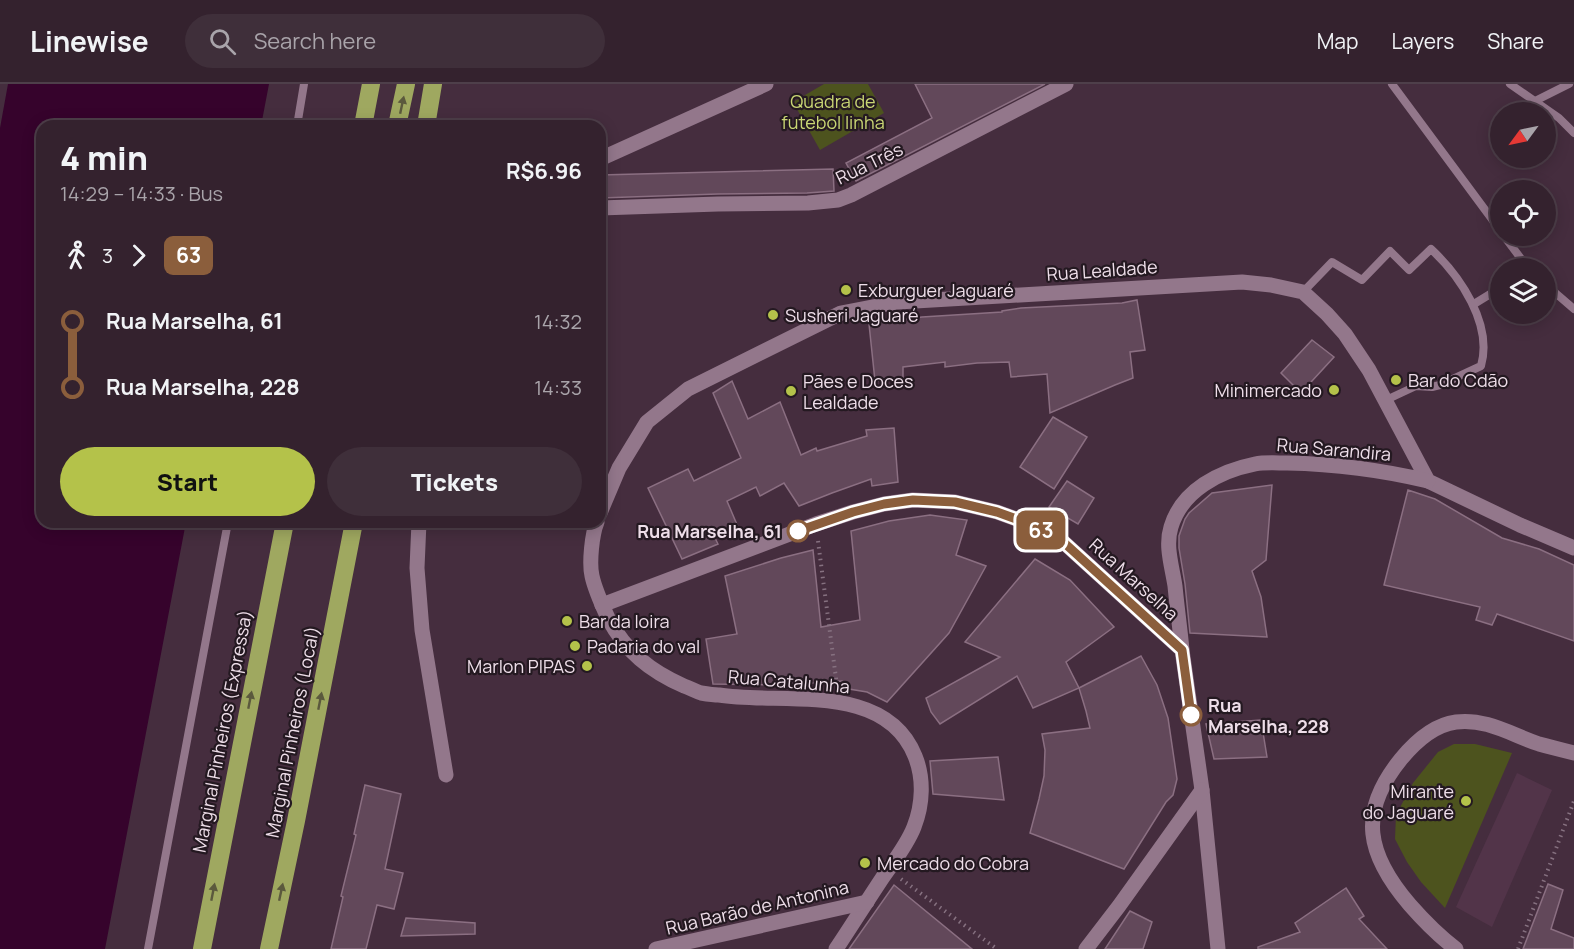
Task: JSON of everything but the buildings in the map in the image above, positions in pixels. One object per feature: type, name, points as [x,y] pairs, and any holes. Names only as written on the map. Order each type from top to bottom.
[{"type":"highway","points":[[364,120],[371,84]]},
{"type":"highway","points":[[398,120],[406,84]]},
{"type":"highway","points":[[427,120],[433,84]]},
{"type":"highway","name":"Marginal Pinheiros (Expressa)","points":[[202,949],[284,528]]},
{"type":"highway","points":[[271,589],[293,528]]},
{"type":"highway","name":"Marginal Pinheiros (Local)","points":[[269,949],[353,528]]},
{"type":"street","points":[[606,156],[766,84]]},
{"type":"street","name":"Rua Três","points":[[606,208],[838,201],[1066,84]]},
{"type":"street","name":"Rua Lealdade","points":[[606,499],[619,468],[647,422],[688,389],[841,313],[898,302],[1242,282],[1303,292]]},
{"type":"street","points":[[1303,292],[1345,334],[1369,370],[1428,481],[1574,548]]},
{"type":"street","name":"Rua Sarandira","points":[[1182,650],[1169,554],[1169,538],[1171,526],[1184,501],[1203,484],[1227,472],[1257,463],[1355,468],[1428,481]]},
{"type":"street","name":"Rua Marselha","points":[[602,606],[853,512],[913,500],[955,502],[997,512],[1030,524],[1060,539],[1182,650]]},
{"type":"street","points":[[419,528],[417,568],[422,630],[446,775]]},
{"type":"street","points":[[595,528],[591,574],[602,606]]},
{"type":"street","name":"Rua Catalunha","points":[[602,606],[617,635],[639,660],[667,678],[701,693],[738,698],[839,701],[879,715],[897,728],[913,752],[920,769],[921,787],[915,826],[904,847],[836,949]]},
{"type":"street","points":[[1182,650],[1202,790],[1218,949]]},
{"type":"street","points":[[1456,949],[1446,942],[1396,889],[1375,848],[1372,834],[1374,807],[1394,767],[1412,745],[1426,734],[1442,725],[1456,722],[1474,722],[1500,728],[1538,743],[1574,753]]},
{"type":"street","points":[[1086,949],[1202,790]]},
{"type":"street","name":"Rua Barão de Antonina","points":[[656,949],[867,902]]},
{"type":"lane","points":[[298,120],[304,84]]},
{"type":"lane","points":[[1392,84],[1490,216]]},
{"type":"lane","points":[[1510,84],[1559,118],[1574,133]]},
{"type":"lane","points":[[1535,101],[1569,84]]},
{"type":"lane","points":[[1303,292],[1333,262],[1361,280],[1390,251],[1410,270],[1432,250],[1451,270],[1474,304],[1483,342],[1484,358],[1481,366],[1440,385],[1416,386],[1386,400]]},
{"type":"lane","points":[[1556,293],[1574,309]]},
{"type":"lane","points":[[1474,304],[1490,294]]},
{"type":"lane","points":[[148,949],[227,528]]},
{"type":"path","points":[[816,524],[839,701]]},
{"type":"path","points":[[1518,949],[1574,801]]},
{"type":"path","points":[[888,870],[997,949]]},
{"type":"shaded area","points":[[8,84],[269,84],[262,120],[36,120],[36,528],[185,528],[105,949],[0,949],[0,128]]},
{"type":"shaded area","points":[[1517,773],[1552,790],[1492,927],[1456,907]]},
{"type":"green space","name":"Quadra de futebol linha","points":[[824,84],[868,84],[884,113],[820,150],[793,102]]},
{"type":"green space","points":[[1454,744],[1475,744],[1512,753],[1445,908],[1421,882],[1407,862],[1395,839],[1396,815],[1413,783],[1438,752]]},
{"type":"bus line","name":"63","points":[[798,531],[853,512],[913,500],[955,502],[997,512],[1030,524],[1060,539],[1182,650],[1191,715]]},
{"type":"place","name":"Exburguer Jaguaré","points":[[846,290]]},
{"type":"place","name":"Susheri Jaguaré","points":[[773,315]]},
{"type":"place","name":"Bar do Cdão","points":[[1396,380]]},
{"type":"place","name":"Minimercado","points":[[1334,390]]},
{"type":"place","name":"Pães e Doces Lealdade","points":[[791,391]]},
{"type":"place","name":"Rua Marselha, 61","points":[[798,531]]},
{"type":"place","name":"Bar da loira","points":[[567,621]]},
{"type":"place","name":"Padaria do val","points":[[575,646]]},
{"type":"place","name":"Marlon PIPAS","points":[[587,666]]},
{"type":"place","name":"Rua Marselha, 228","points":[[1191,715]]},
{"type":"place","name":"Mirante do Jaguaré","points":[[1466,801]]},
{"type":"place","name":"Mercado do Cobra","points":[[865,863]]}]
